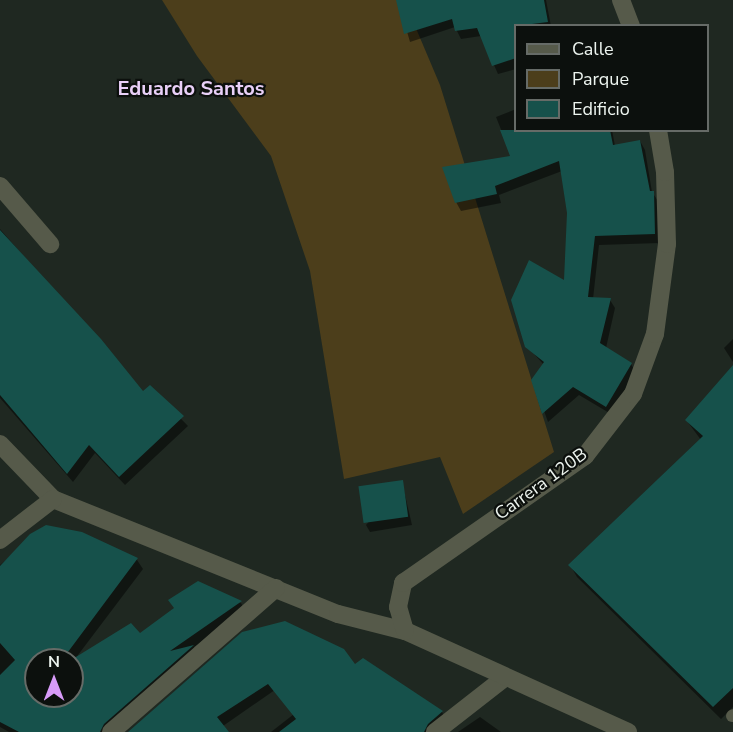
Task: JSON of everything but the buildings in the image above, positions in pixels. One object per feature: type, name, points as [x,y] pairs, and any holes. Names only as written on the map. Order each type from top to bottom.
[{"type":"street","points":[[621,0],[630,24]]},
{"type":"street","name":"Carrera 120B","points":[[405,631],[398,607],[403,583],[585,456],[633,394],[655,334],[667,244],[665,172],[658,132]]},
{"type":"street","points":[[0,186],[50,244]]},
{"type":"street","points":[[0,444],[53,499],[338,614],[405,631],[504,678],[628,732]]},
{"type":"street","points":[[0,540],[53,499]]},
{"type":"street","points":[[111,732],[276,588]]},
{"type":"street","points":[[435,732],[504,678]]},
{"type":"green space","points":[[162,0],[404,0],[440,85],[554,452],[463,514],[440,457],[344,479],[310,271],[271,156],[197,56]]},
{"type":"district","name":"Eduardo Santos","points":[[191,88]]}]
